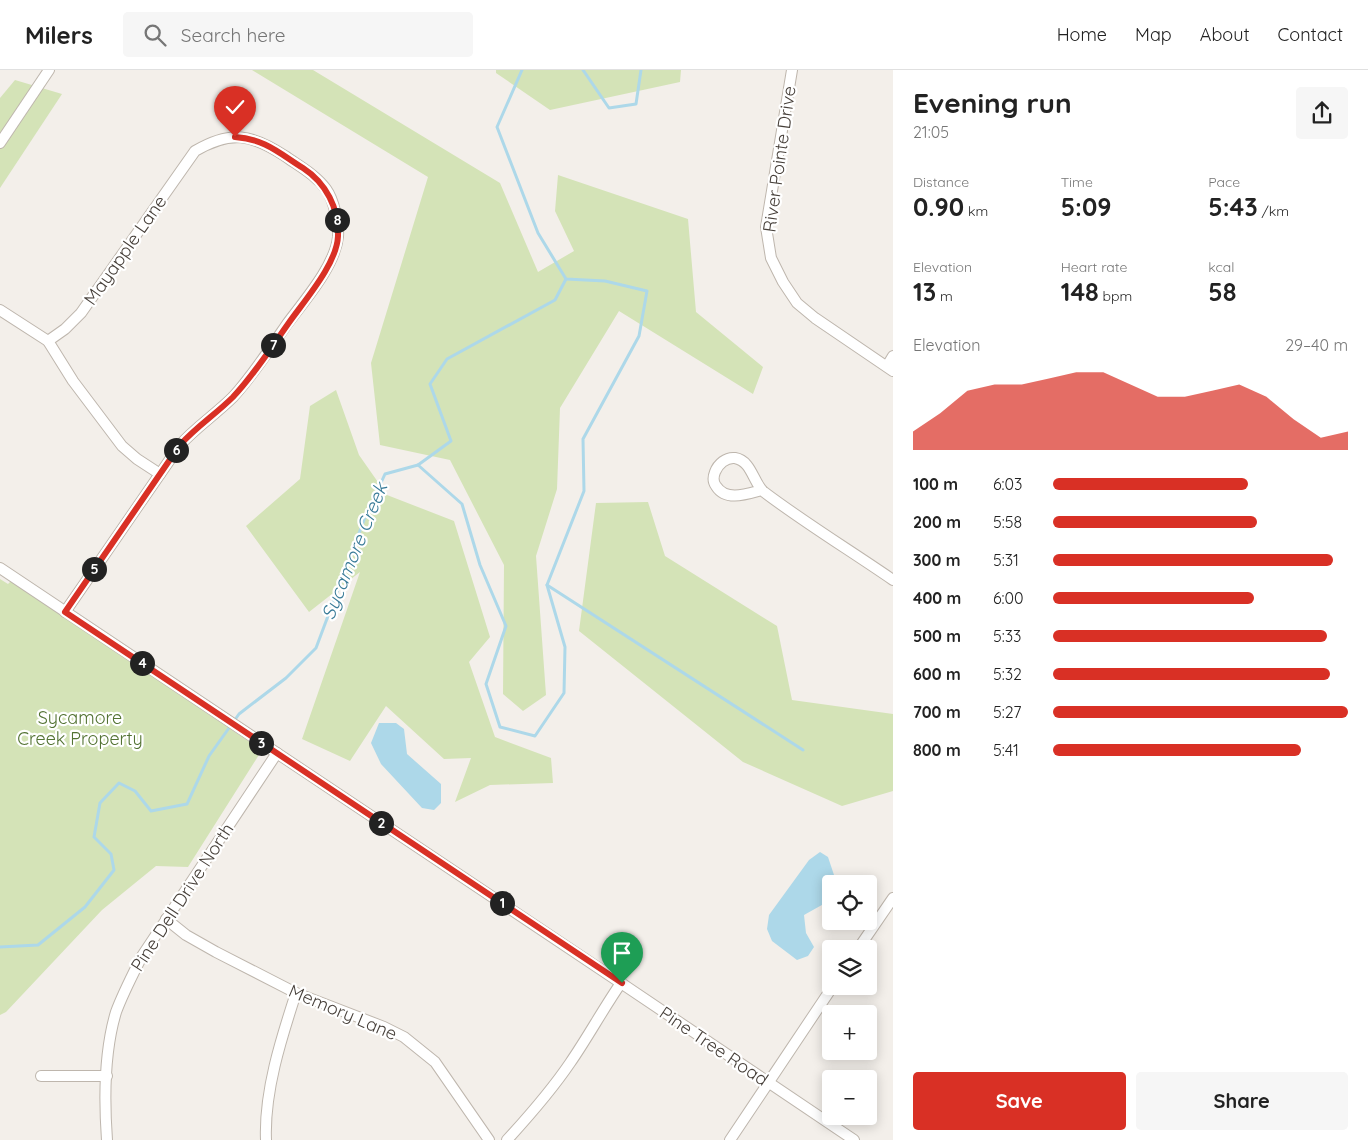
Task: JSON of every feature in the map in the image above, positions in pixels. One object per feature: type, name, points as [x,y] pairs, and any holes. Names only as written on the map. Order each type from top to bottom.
[{"type":"street","points":[[0,142],[49,70]]},
{"type":"street","name":"River Pointe Drive","points":[[792,70],[766,227],[770,258],[782,282],[797,303],[815,318],[890,369]]},
{"type":"street","name":"Mayapple Lane","points":[[48,341],[66,329],[81,313],[195,151],[209,143],[235,137],[249,138],[265,143],[309,172],[327,190],[336,214],[338,236],[333,254],[323,274],[266,355],[234,396],[191,432],[160,474]]},
{"type":"street","points":[[0,310],[48,341],[73,381],[122,446],[137,459],[160,474],[65,612]]},
{"type":"street","points":[[890,369],[893,356]]},
{"type":"street","points":[[762,490],[730,496],[719,490],[714,482],[714,473],[726,459],[736,458],[745,463],[762,490],[893,580]]},
{"type":"street","name":"Pine Tree Road","points":[[0,568],[854,1140]]},
{"type":"street","name":"Pine Dell Drive North","points":[[107,1140],[105,1113],[110,1044],[116,1013],[125,989],[142,956],[277,753]]},
{"type":"street","points":[[864,940],[893,898]]},
{"type":"street","name":"Memory Lane","points":[[166,919],[186,935],[296,993],[384,1027],[404,1037],[435,1062],[489,1140]]},
{"type":"street","points":[[507,1140],[570,1063],[597,1018],[622,983]]},
{"type":"street","points":[[266,1140],[268,1095],[296,993]]},
{"type":"street","points":[[730,1140],[827,995]]},
{"type":"street","points":[[41,1076],[107,1076]]},
{"type":"green space","points":[[252,70],[313,70],[500,183],[538,272],[574,251],[555,211],[558,175],[688,219],[696,312],[763,367],[753,394],[619,311],[560,408],[557,489],[536,556],[546,695],[523,711],[503,694],[504,565],[450,460],[380,445],[371,363],[428,177]]},
{"type":"green space","points":[[496,70],[681,70],[680,82],[550,110],[496,73]]},
{"type":"green space","points":[[15,80],[62,94],[0,188],[0,98]]},
{"type":"green space","points":[[336,390],[359,455],[387,495],[454,521],[490,637],[469,662],[495,737],[551,758],[553,783],[490,785],[455,802],[471,758],[444,759],[386,706],[350,761],[302,739],[360,572],[309,612],[246,526],[300,479],[310,406]]},
{"type":"green space","points":[[648,502],[665,556],[777,626],[792,700],[893,714],[893,791],[842,806],[743,762],[579,631],[596,503]]},
{"type":"green space","name":"Sycamore Creek Property","points":[[0,579],[8,584],[11,581],[262,750],[188,867],[156,866],[102,910],[6,1012],[0,1015]]},
{"type":"water","points":[[379,723],[396,723],[404,729],[407,754],[441,784],[441,803],[434,810],[422,808],[381,764],[371,743]]},
{"type":"water","points":[[820,852],[828,857],[834,875],[822,875],[822,905],[804,915],[806,933],[814,947],[808,956],[797,960],[772,941],[767,929],[769,915],[809,860]]},
{"type":"waterway","name":"Sycamore Creek","points":[[0,947],[38,945],[85,907],[114,870],[111,854],[94,837],[100,803],[119,783],[135,791],[151,811],[187,804],[209,756],[239,714],[286,678],[316,648],[364,520],[385,474],[418,465],[462,504],[480,565],[506,626],[486,684],[500,727],[535,736],[564,693],[565,647],[547,585],[584,491],[583,439],[639,336],[647,291],[605,281],[566,279],[538,233],[497,127],[522,70]]},
{"type":"waterway","name":"Sycamore Creek","points":[[583,70],[609,108],[636,104],[641,70]]},
{"type":"waterway","points":[[418,465],[451,441],[430,384],[447,359],[555,300],[566,279]]},
{"type":"waterway","points":[[547,585],[803,750]]},
{"type":"route","points":[[235,137],[249,138],[265,143],[309,172],[327,190],[336,214],[338,236],[333,254],[323,274],[266,355],[234,396],[191,432],[180,445],[65,612],[622,983]]}]
